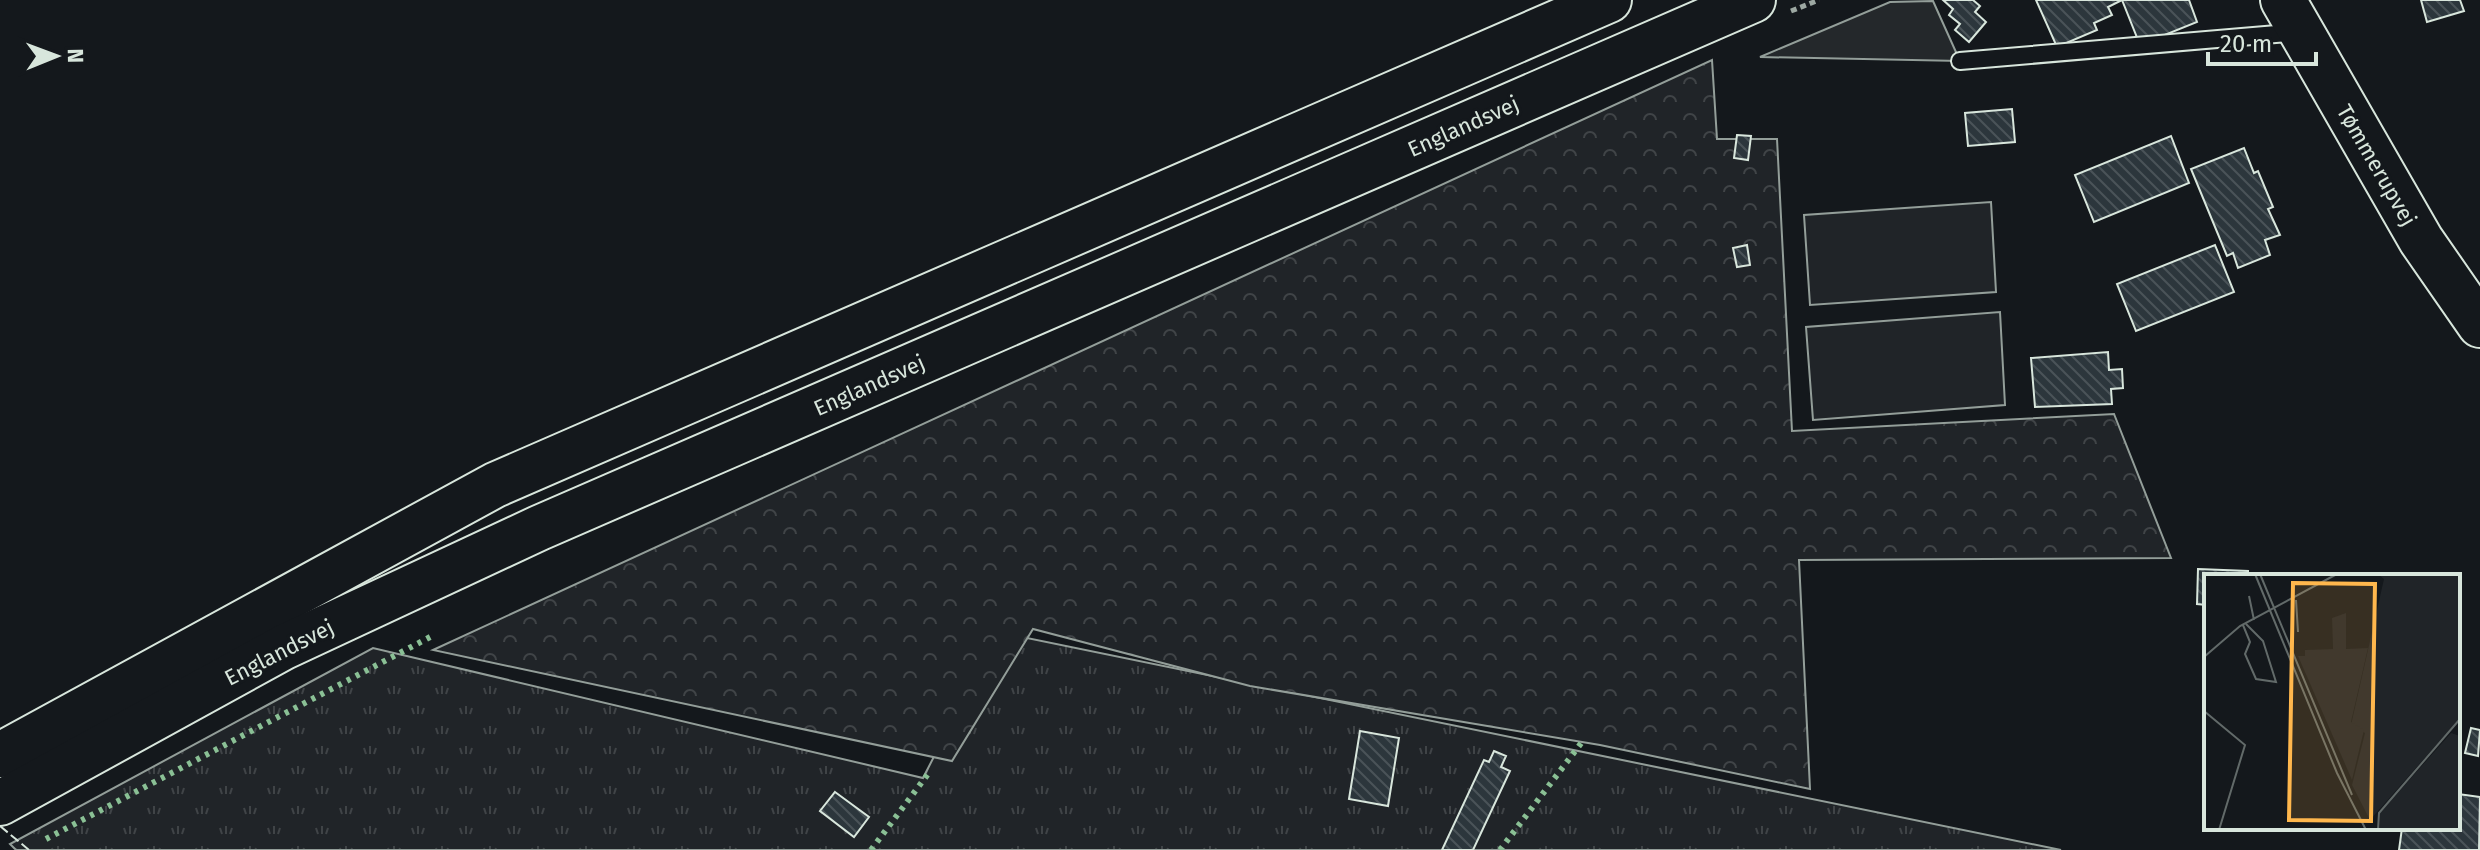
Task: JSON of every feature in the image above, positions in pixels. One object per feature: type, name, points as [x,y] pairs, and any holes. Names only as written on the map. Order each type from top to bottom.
[{"type":"main road","name":"Englandsvej","points":[[0,755],[495,485],[1609,0]]},
{"type":"main road","name":"Englandsvej","points":[[0,803],[284,647],[539,528],[1753,0]]},
{"type":"main road","name":"Tømmerupvej","points":[[2292,16],[2421,240],[2480,325]]},
{"type":"lane","points":[[1960,61],[2292,16]]},
{"type":"green space","points":[[1712,60],[1717,139],[1777,139],[1792,431],[2114,414],[2171,558],[1799,560],[1810,789],[1600,745],[1250,686],[1033,629],[952,761],[433,650]]},
{"type":"green space","points":[[1991,202],[1996,292],[1810,305],[1804,215]]},
{"type":"green space","points":[[2000,312],[2005,405],[1813,420],[1806,327]]},
{"type":"green space","points":[[998,632],[2061,850],[16,850],[10,844],[373,648],[923,778]]},
{"type":"shaded area","points":[[1933,1],[1960,61],[1760,57],[1890,2]]},
{"type":"building","points":[[1943,0],[1973,0],[1980,6],[1975,12],[1986,22],[1969,42],[1955,30],[1960,24],[1949,15],[1953,9]]},
{"type":"building","points":[[2036,0],[2122,0],[2108,7],[2112,15],[2094,23],[2097,30],[2057,47]]},
{"type":"building","points":[[2122,0],[2189,0],[2197,22],[2140,45]]},
{"type":"building","points":[[2421,0],[2460,0],[2464,11],[2427,22]]},
{"type":"building","points":[[2012,109],[2015,142],[1968,146],[1965,113]]},
{"type":"building","points":[[1737,135],[1751,136],[1748,160],[1734,158]]},
{"type":"building","points":[[2171,136],[2189,183],[2094,222],[2075,175]]},
{"type":"building","points":[[2244,148],[2254,173],[2258,171],[2273,207],[2268,209],[2280,235],[2265,240],[2270,255],[2238,268],[2233,253],[2227,256],[2191,169]]},
{"type":"building","points":[[1747,245],[1750,265],[1737,267],[1733,248]]},
{"type":"building","points":[[2215,245],[2234,292],[2136,331],[2117,284]]},
{"type":"building","points":[[2108,352],[2109,370],[2122,369],[2123,388],[2111,389],[2112,404],[2035,407],[2031,358]]},
{"type":"building","points":[[2198,569],[2248,571],[2248,574],[2204,574],[2204,605],[2197,604]]},
{"type":"building","points":[[2471,728],[2480,730],[2478,756],[2465,753]]},
{"type":"building","points":[[1360,731],[1399,738],[1388,806],[1349,799]]},
{"type":"building","points":[[1494,751],[1506,756],[1501,767],[1510,771],[1473,850],[1442,850],[1484,760],[1489,762]]},
{"type":"building","points":[[835,792],[869,817],[854,837],[820,811]]},
{"type":"building","points":[[2460,794],[2480,797],[2479,850],[2399,850],[2402,830],[2460,830]]},
{"type":"hedge","points":[[46,839],[434,635]]},
{"type":"hedge","points":[[1500,850],[1582,742]]},
{"type":"hedge","points":[[871,850],[931,770]]},
{"type":"fence","points":[[0,826],[29,850]]}]
